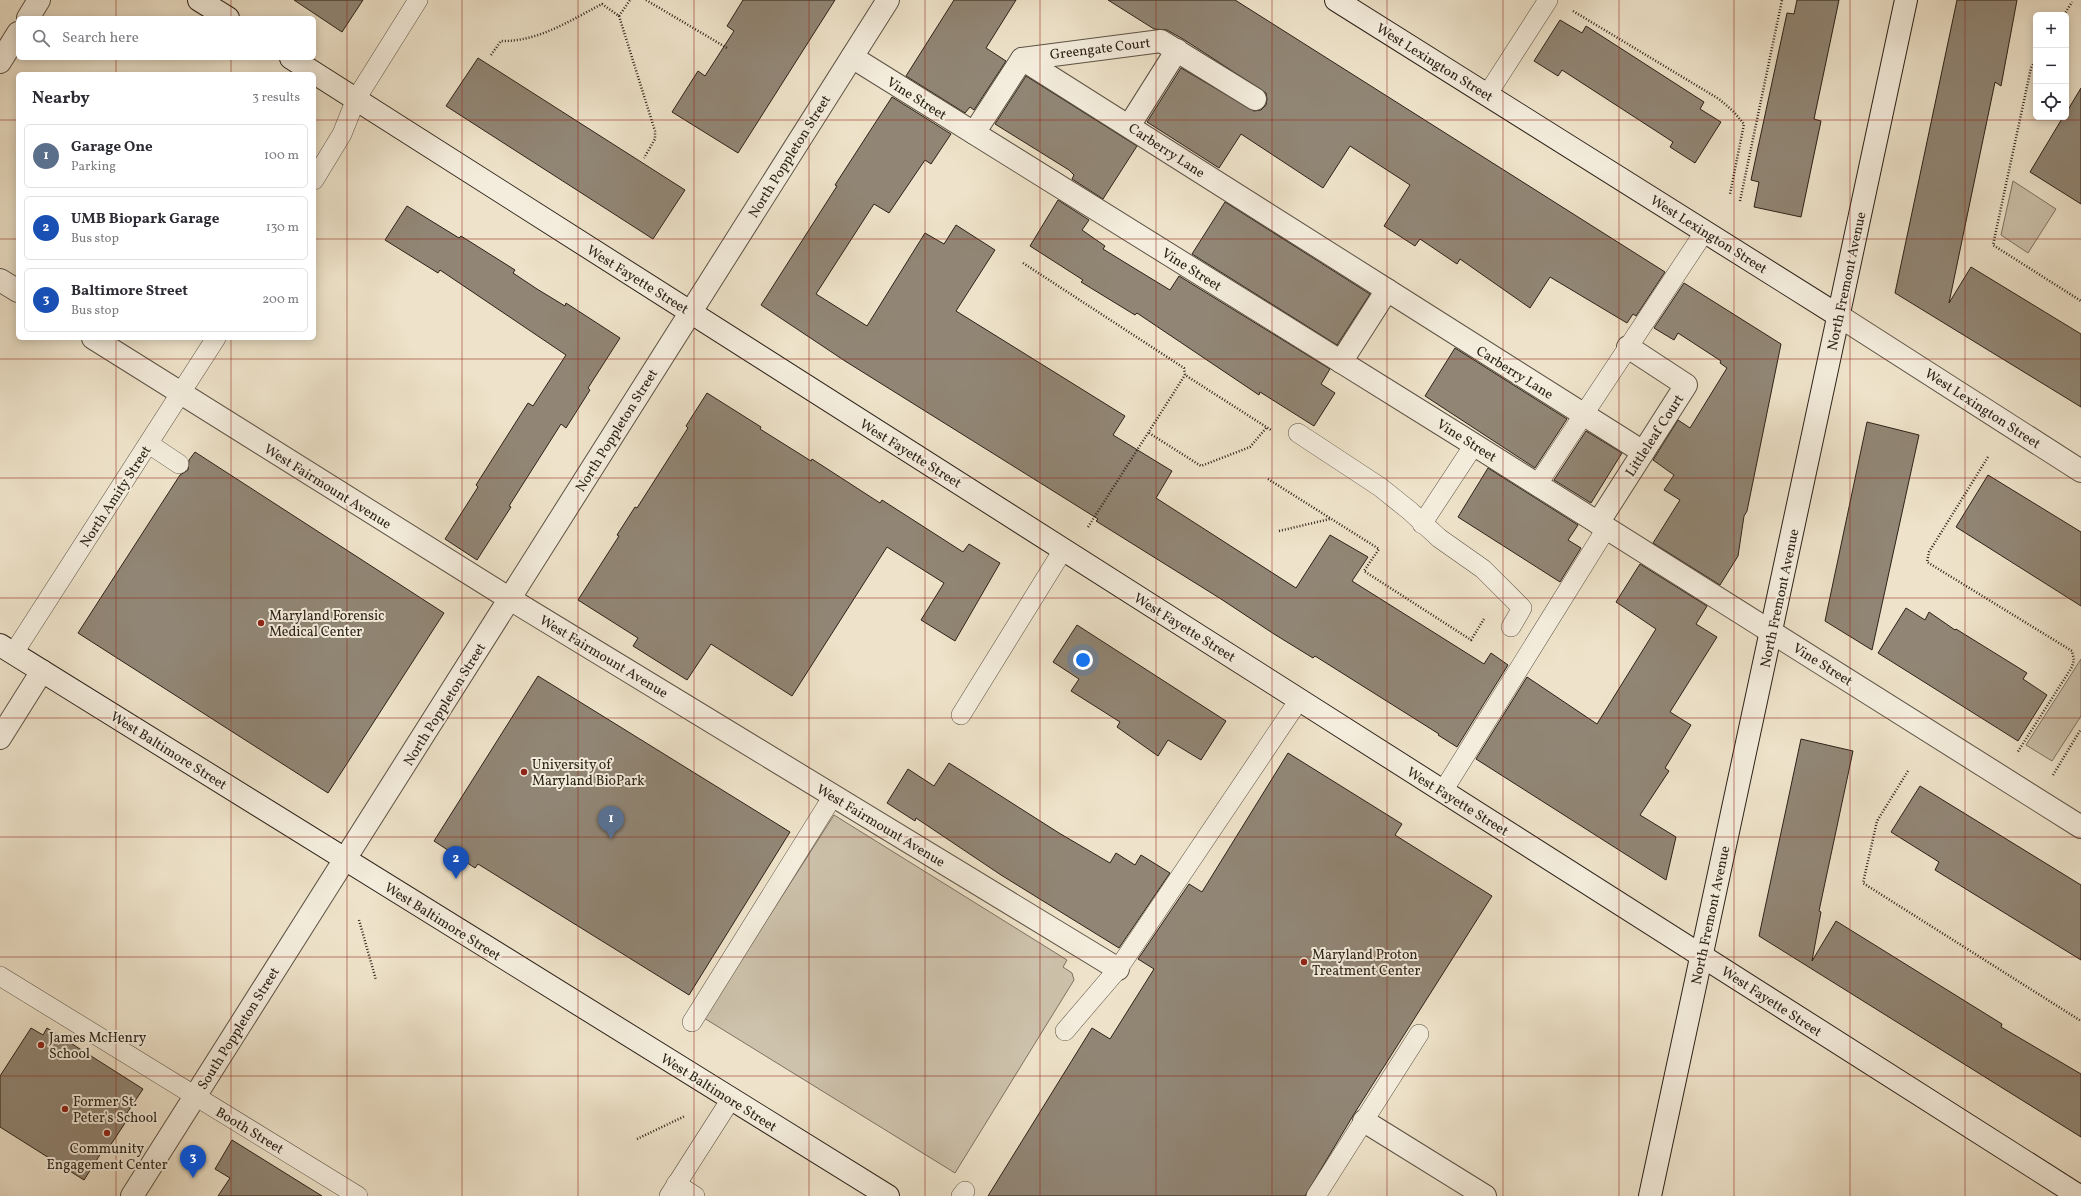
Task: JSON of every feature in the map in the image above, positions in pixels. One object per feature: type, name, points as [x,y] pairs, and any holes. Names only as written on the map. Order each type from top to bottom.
[{"type":"street","points":[[29,16],[39,0]]},
{"type":"street","points":[[199,0],[225,16]]},
{"type":"street","name":"North Poppleton Street","points":[[344,860],[888,0]]},
{"type":"street","name":"West Lexington Street","points":[[1336,0],[1839,316],[2081,471]]},
{"type":"street","name":"North Fremont Avenue","points":[[1650,1196],[1772,632],[1906,0]]},
{"type":"street","points":[[0,62],[16,36]]},
{"type":"street","name":"Greengate Court","points":[[1022,59],[1162,41],[1255,100]]},
{"type":"street","points":[[1129,126],[1177,50]]},
{"type":"street","name":"Vine Street","points":[[852,57],[1538,485],[2081,827]]},
{"type":"street","points":[[974,133],[1022,59]]},
{"type":"street","name":"Carberry Lane","points":[[1022,59],[1643,452]]},
{"type":"street","name":"West Fayette Street","points":[[294,60],[313,72]]},
{"type":"street","name":"West Fayette Street","points":[[316,74],[2079,1196]]},
{"type":"street","points":[[0,280],[16,290]]},
{"type":"street","points":[[1341,362],[1387,290]]},
{"type":"street","name":"West Fairmount Avenue","points":[[96,340],[510,599],[1118,969]]},
{"type":"street","name":"Littleleaf Court","points":[[1602,526],[1643,452],[1686,385],[1628,347]]},
{"type":"street","name":"West Baltimore Street","points":[[7,649],[344,860],[888,1196]]},
{"type":"street","points":[[0,738],[42,671]]},
{"type":"street","name":"South Poppleton Street","points":[[132,1196],[344,860]]},
{"type":"street","points":[[1364,1121],[1485,1196]]},
{"type":"lane","points":[[316,177],[342,134],[356,99],[418,0]]},
{"type":"lane","points":[[1487,95],[1548,0]]},
{"type":"lane","points":[[1538,485],[1705,232]]},
{"type":"lane","name":"North Amity Street","points":[[7,649],[149,444],[215,340]]},
{"type":"lane","points":[[1298,433],[1380,487],[1410,511],[1422,524],[1483,569],[1522,608],[1511,627]]},
{"type":"lane","points":[[149,444],[179,464]]},
{"type":"lane","points":[[1422,524],[1474,445]]},
{"type":"lane","points":[[1443,791],[1602,526]]},
{"type":"lane","points":[[962,715],[1063,550]]},
{"type":"lane","points":[[1065,1031],[1118,969],[1299,700]]},
{"type":"lane","points":[[692,1022],[833,796]]},
{"type":"lane","name":"Booth Street","points":[[0,976],[358,1196]]},
{"type":"lane","points":[[1316,1196],[1419,1034]]},
{"type":"lane","points":[[695,1196],[672,1190],[731,1099]]},
{"type":"path","points":[[620,16],[630,0]]},
{"type":"path","points":[[646,0],[727,48]]},
{"type":"path","points":[[1740,201],[1782,0]]},
{"type":"path","points":[[2066,12],[2072,2]]},
{"type":"path","points":[[491,56],[501,41],[511,41],[539,34],[555,28],[602,4],[620,16],[655,131],[655,139],[644,158]]},
{"type":"path","points":[[1571,10],[1719,99],[1733,111],[1744,124],[1730,194]]},
{"type":"path","points":[[2033,65],[2031,68],[1993,245],[2081,301]]},
{"type":"path","points":[[1023,263],[1184,368],[1185,375],[1088,527]]},
{"type":"path","points":[[1185,375],[1274,431]]},
{"type":"path","points":[[1149,433],[1202,466],[1250,447],[1267,427]]},
{"type":"path","points":[[1988,457],[1929,552],[1927,562],[2072,651],[2074,660],[2072,667],[2017,754]]},
{"type":"path","points":[[1268,479],[1330,519],[1379,548],[1364,571],[1471,640],[1486,615]]},
{"type":"path","points":[[1279,531],[1330,519]]},
{"type":"path","points":[[2038,800],[2081,729]]},
{"type":"path","points":[[1908,771],[1878,821],[1863,883],[2081,1020]]},
{"type":"path","points":[[359,920],[376,980]]},
{"type":"path","points":[[637,1139],[685,1116]]},
{"type":"shaded area","points":[[2013,181],[2056,209],[2028,253],[2001,235]]},
{"type":"shaded area","points":[[2081,659],[2081,716],[2052,761],[2026,745]]},
{"type":"shaded area","points":[[834,815],[1067,960],[1063,967],[1072,973],[1074,980],[955,1173],[704,1018]]},
{"type":"building","points":[[294,0],[363,0],[342,32]]},
{"type":"building","points":[[743,0],[835,0],[738,153],[672,112],[698,71],[705,76],[734,31],[727,26]]},
{"type":"building","points":[[954,0],[1016,0],[986,48],[1006,61],[974,110],[970,107],[965,113],[906,76]]},
{"type":"building","points":[[1108,0],[1235,0],[1665,272],[1636,316],[1633,314],[1627,323],[1550,277],[1530,308],[1460,259],[1457,264],[1420,239],[1415,246],[1384,226],[1410,185],[1350,146],[1323,188],[1241,134],[1219,168],[1147,122],[1181,68],[1254,111],[1261,110],[1266,105],[1266,93],[1183,39],[1167,30],[1154,29]]},
{"type":"building","points":[[1797,0],[1839,0],[1814,119],[1821,121],[1801,217],[1754,207],[1759,182],[1751,180],[1787,13],[1794,14]]},
{"type":"building","points":[[1957,0],[2017,0],[2001,86],[1995,82],[1949,303],[1971,267],[2081,334],[2081,407],[1895,293]]},
{"type":"building","points":[[1560,20],[1582,33],[1586,26],[1704,102],[1700,109],[1721,122],[1695,163],[1670,147],[1673,142],[1562,70],[1558,76],[1534,61]]},
{"type":"building","points":[[478,58],[685,190],[653,239],[446,106]]},
{"type":"building","points":[[1026,76],[1137,146],[1103,199],[1072,179],[1074,175],[1069,170],[995,124]]},
{"type":"building","points":[[2081,88],[2081,204],[2030,172],[2061,120],[2069,120],[2069,108]]},
{"type":"building","points":[[892,97],[951,134],[931,164],[925,160],[889,213],[874,204],[816,294],[867,326],[925,233],[944,244],[956,225],[995,250],[956,311],[1125,416],[1113,435],[1172,471],[1156,498],[1296,588],[1330,535],[1368,557],[1352,581],[1484,664],[1491,653],[1508,665],[1457,747],[1438,735],[1439,734],[1315,656],[1313,658],[1274,634],[1096,521],[1098,519],[845,361],[761,305],[837,186],[835,185]]},
{"type":"building","points":[[1058,200],[1089,220],[1082,230],[1105,246],[1103,249],[1170,290],[1179,276],[1330,369],[1321,384],[1335,393],[1314,426],[1260,392],[1259,395],[1137,313],[1135,315],[1081,282],[1083,280],[1030,246]]},
{"type":"building","points":[[1225,202],[1370,294],[1337,345],[1192,254]]},
{"type":"building","points":[[407,206],[459,238],[461,236],[515,270],[513,273],[537,289],[565,306],[566,303],[620,338],[588,388],[590,390],[566,428],[561,424],[477,560],[445,539],[478,487],[476,485],[528,403],[533,406],[566,355],[440,270],[438,273],[385,240]]},
{"type":"building","points":[[1684,283],[1781,344],[1747,511],[1744,516],[1738,556],[1720,585],[1653,543],[1680,500],[1664,490],[1674,475],[1653,460],[1678,420],[1690,428],[1727,368],[1720,363],[1721,361],[1678,333],[1674,340],[1654,328]]},
{"type":"building","points":[[1455,348],[1567,419],[1535,468],[1425,396]]},
{"type":"building","points":[[707,393],[811,461],[812,459],[880,503],[882,500],[963,552],[969,544],[1000,563],[955,641],[921,620],[944,583],[887,547],[792,696],[711,644],[687,680],[633,646],[638,638],[578,600],[619,536],[617,535],[635,507],[637,508],[688,428],[686,426]]},
{"type":"building","points":[[1867,422],[1919,435],[1872,650],[1825,621]]},
{"type":"building","points":[[1586,431],[1622,453],[1591,503],[1554,480]]},
{"type":"building","name":"Maryland Forensic Medical Center","points":[[195,452],[444,613],[328,793],[78,633],[180,475],[188,470],[189,460]]},
{"type":"building","points":[[1488,468],[1578,525],[1568,540],[1581,548],[1560,582],[1458,517]]},
{"type":"building","points":[[1988,475],[2081,532],[2081,606],[1956,527]]},
{"type":"building","points":[[1640,564],[1707,606],[1696,624],[1717,637],[1670,712],[1691,725],[1665,768],[1669,771],[1640,815],[1676,837],[1666,880],[1476,759],[1527,677],[1597,724],[1656,629],[1616,602]]},
{"type":"building","points":[[1906,608],[1925,620],[1929,612],[1955,630],[1956,629],[2027,673],[2023,679],[2047,695],[2018,741],[1878,653]]},
{"type":"building","points":[[1077,625],[1226,721],[1201,760],[1168,740],[1158,756],[1117,727],[1120,722],[1071,691],[1079,679],[1053,662]]},
{"type":"building","points":[[538,676],[790,832],[689,995],[478,864],[475,868],[434,841]]},
{"type":"building","points":[[1801,739],[1853,751],[1819,911],[1821,912],[1812,961],[1836,921],[2002,1024],[2001,1027],[2081,1074],[2081,1137],[1759,936]]},
{"type":"building","name":"Maryland Proton Treatment Center","points":[[1288,753],[1402,824],[1395,835],[1492,896],[1354,1114],[1305,1196],[988,1196],[1092,1028],[1110,1039],[1154,969],[1138,959],[1189,884],[1202,892]]},
{"type":"building","points":[[949,763],[1059,833],[1110,863],[1116,853],[1135,865],[1141,855],[1170,873],[1119,948],[1001,875],[916,818],[915,821],[887,803],[908,769],[934,786]]},
{"type":"building","points":[[1920,786],[2081,885],[2081,960],[1935,870],[1939,862],[1891,832]]},
{"type":"building","name":"James McHenry School","points":[[31,1028],[43,1035],[47,1028],[143,1089],[123,1119],[127,1120],[106,1152],[103,1150],[84,1180],[0,1127],[0,1076]]},
{"type":"building","points":[[232,1140],[322,1196],[218,1196],[230,1178],[215,1169]]},
{"type":"place","name":"Maryland Forensic Medical Center","points":[[261,623]]},
{"type":"place","name":"University of Maryland BioPark","points":[[524,772]]},
{"type":"place","name":"Garage One","points":[[611,839]]},
{"type":"place","name":"UMB Biopark Garage","points":[[456,879]]},
{"type":"place","name":"Maryland Proton Treatment Center","points":[[1304,962]]},
{"type":"place","name":"James McHenry School","points":[[41,1045]]},
{"type":"place","name":"Former St. Peter's School","points":[[65,1109]]},
{"type":"place","name":"Community Engagement Center","points":[[107,1133]]},
{"type":"place","name":"Baltimore Street","points":[[193,1178]]}]
